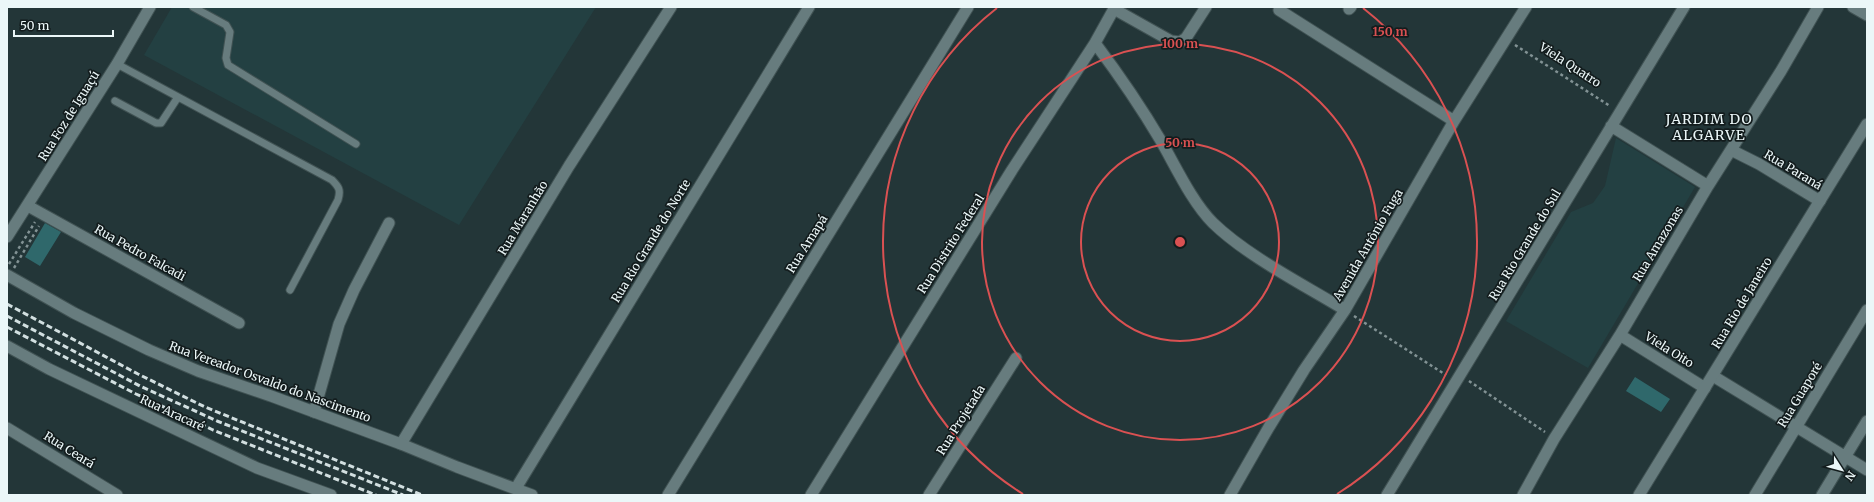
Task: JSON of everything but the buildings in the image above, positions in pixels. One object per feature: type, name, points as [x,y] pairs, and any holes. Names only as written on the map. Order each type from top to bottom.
[{"type":"street","name":"Rua Foz de Iguaçú","points":[[7,237],[117,64],[150,7]]},
{"type":"street","name":"Rua Maranhão","points":[[401,444],[569,166],[671,7]]},
{"type":"street","name":"Rua Rio Grande do Norte","points":[[516,488],[809,7]]},
{"type":"street","name":"Rua Amapá","points":[[668,495],[968,7]]},
{"type":"street","points":[[1114,8],[1171,41],[1180,42],[1186,38],[1206,7]]},
{"type":"street","name":"Avenida Antônio Fuga","points":[[1230,495],[1288,395],[1345,310],[1454,121],[1526,7]]},
{"type":"street","name":"Rua Rio Grande do Sul","points":[[1387,495],[1684,7]]},
{"type":"street","name":"Rua Amazonas","points":[[1523,495],[1554,438],[1620,335],[1708,186],[1781,71],[1818,7]]},
{"type":"street","points":[[1853,7],[1867,15]]},
{"type":"street","name":"Rua Distrito Federal","points":[[811,495],[1012,170],[1095,43],[1114,8]]},
{"type":"street","points":[[1279,10],[1454,121]]},
{"type":"street","points":[[1095,43],[1146,116],[1194,196],[1212,222],[1245,248],[1345,310]]},
{"type":"street","name":"Rua Rio de Janeiro","points":[[1639,495],[1867,124]]},
{"type":"street","points":[[1611,126],[1708,186]]},
{"type":"street","name":"Rua Paraná","points":[[1731,150],[1759,164],[1820,201]]},
{"type":"street","name":"Rua Pedro Falcadi","points":[[28,206],[239,323]]},
{"type":"street","points":[[314,412],[340,324],[354,290],[389,223]]},
{"type":"street","name":"Rua Vereador Osvaldo do Nascimento","points":[[7,274],[74,313],[198,372],[401,444],[532,495]]},
{"type":"street","name":"Rua Guaporé","points":[[1755,495],[1867,310]]},
{"type":"street","name":"Viela Oito","points":[[1620,335],[1705,388]]},
{"type":"street","name":"Rua Aracaré","points":[[7,346],[49,369],[257,468],[331,495]]},
{"type":"street","name":"Rua Projetada","points":[[929,495],[1016,358]]},
{"type":"street","points":[[1713,376],[1795,428],[1867,470]]},
{"type":"street","points":[[1822,495],[1867,420]]},
{"type":"street","name":"Rua Ceará","points":[[7,428],[116,495]]},
{"type":"lane","points":[[193,7],[226,25],[230,32],[226,58],[228,65],[356,144]]},
{"type":"lane","points":[[117,64],[332,180],[339,186],[340,193],[338,200],[290,290]]},
{"type":"lane","points":[[115,100],[156,123],[161,123],[178,97]]},
{"type":"path","name":"Viela Quatro","points":[[1506,39],[1620,112]]},
{"type":"path","points":[[7,268],[36,221],[39,222],[40,225],[21,256]]},
{"type":"path","points":[[1345,310],[1459,378],[1554,438]]},
{"type":"shaded area","points":[[172,7],[596,7],[459,225],[144,55]]},
{"type":"shaded area","points":[[1616,138],[1695,187],[1588,368],[1506,321],[1571,212],[1593,203],[1605,186]]},
{"type":"railway","points":[[7,304],[138,374],[205,407],[422,495]]},
{"type":"railway","points":[[7,316],[140,386],[217,421],[403,495]]},
{"type":"railway","points":[[7,327],[136,394],[213,430],[376,495]]},
{"type":"district","name":"JARDIM DO ALGARVE","points":[[1709,128]]}]
